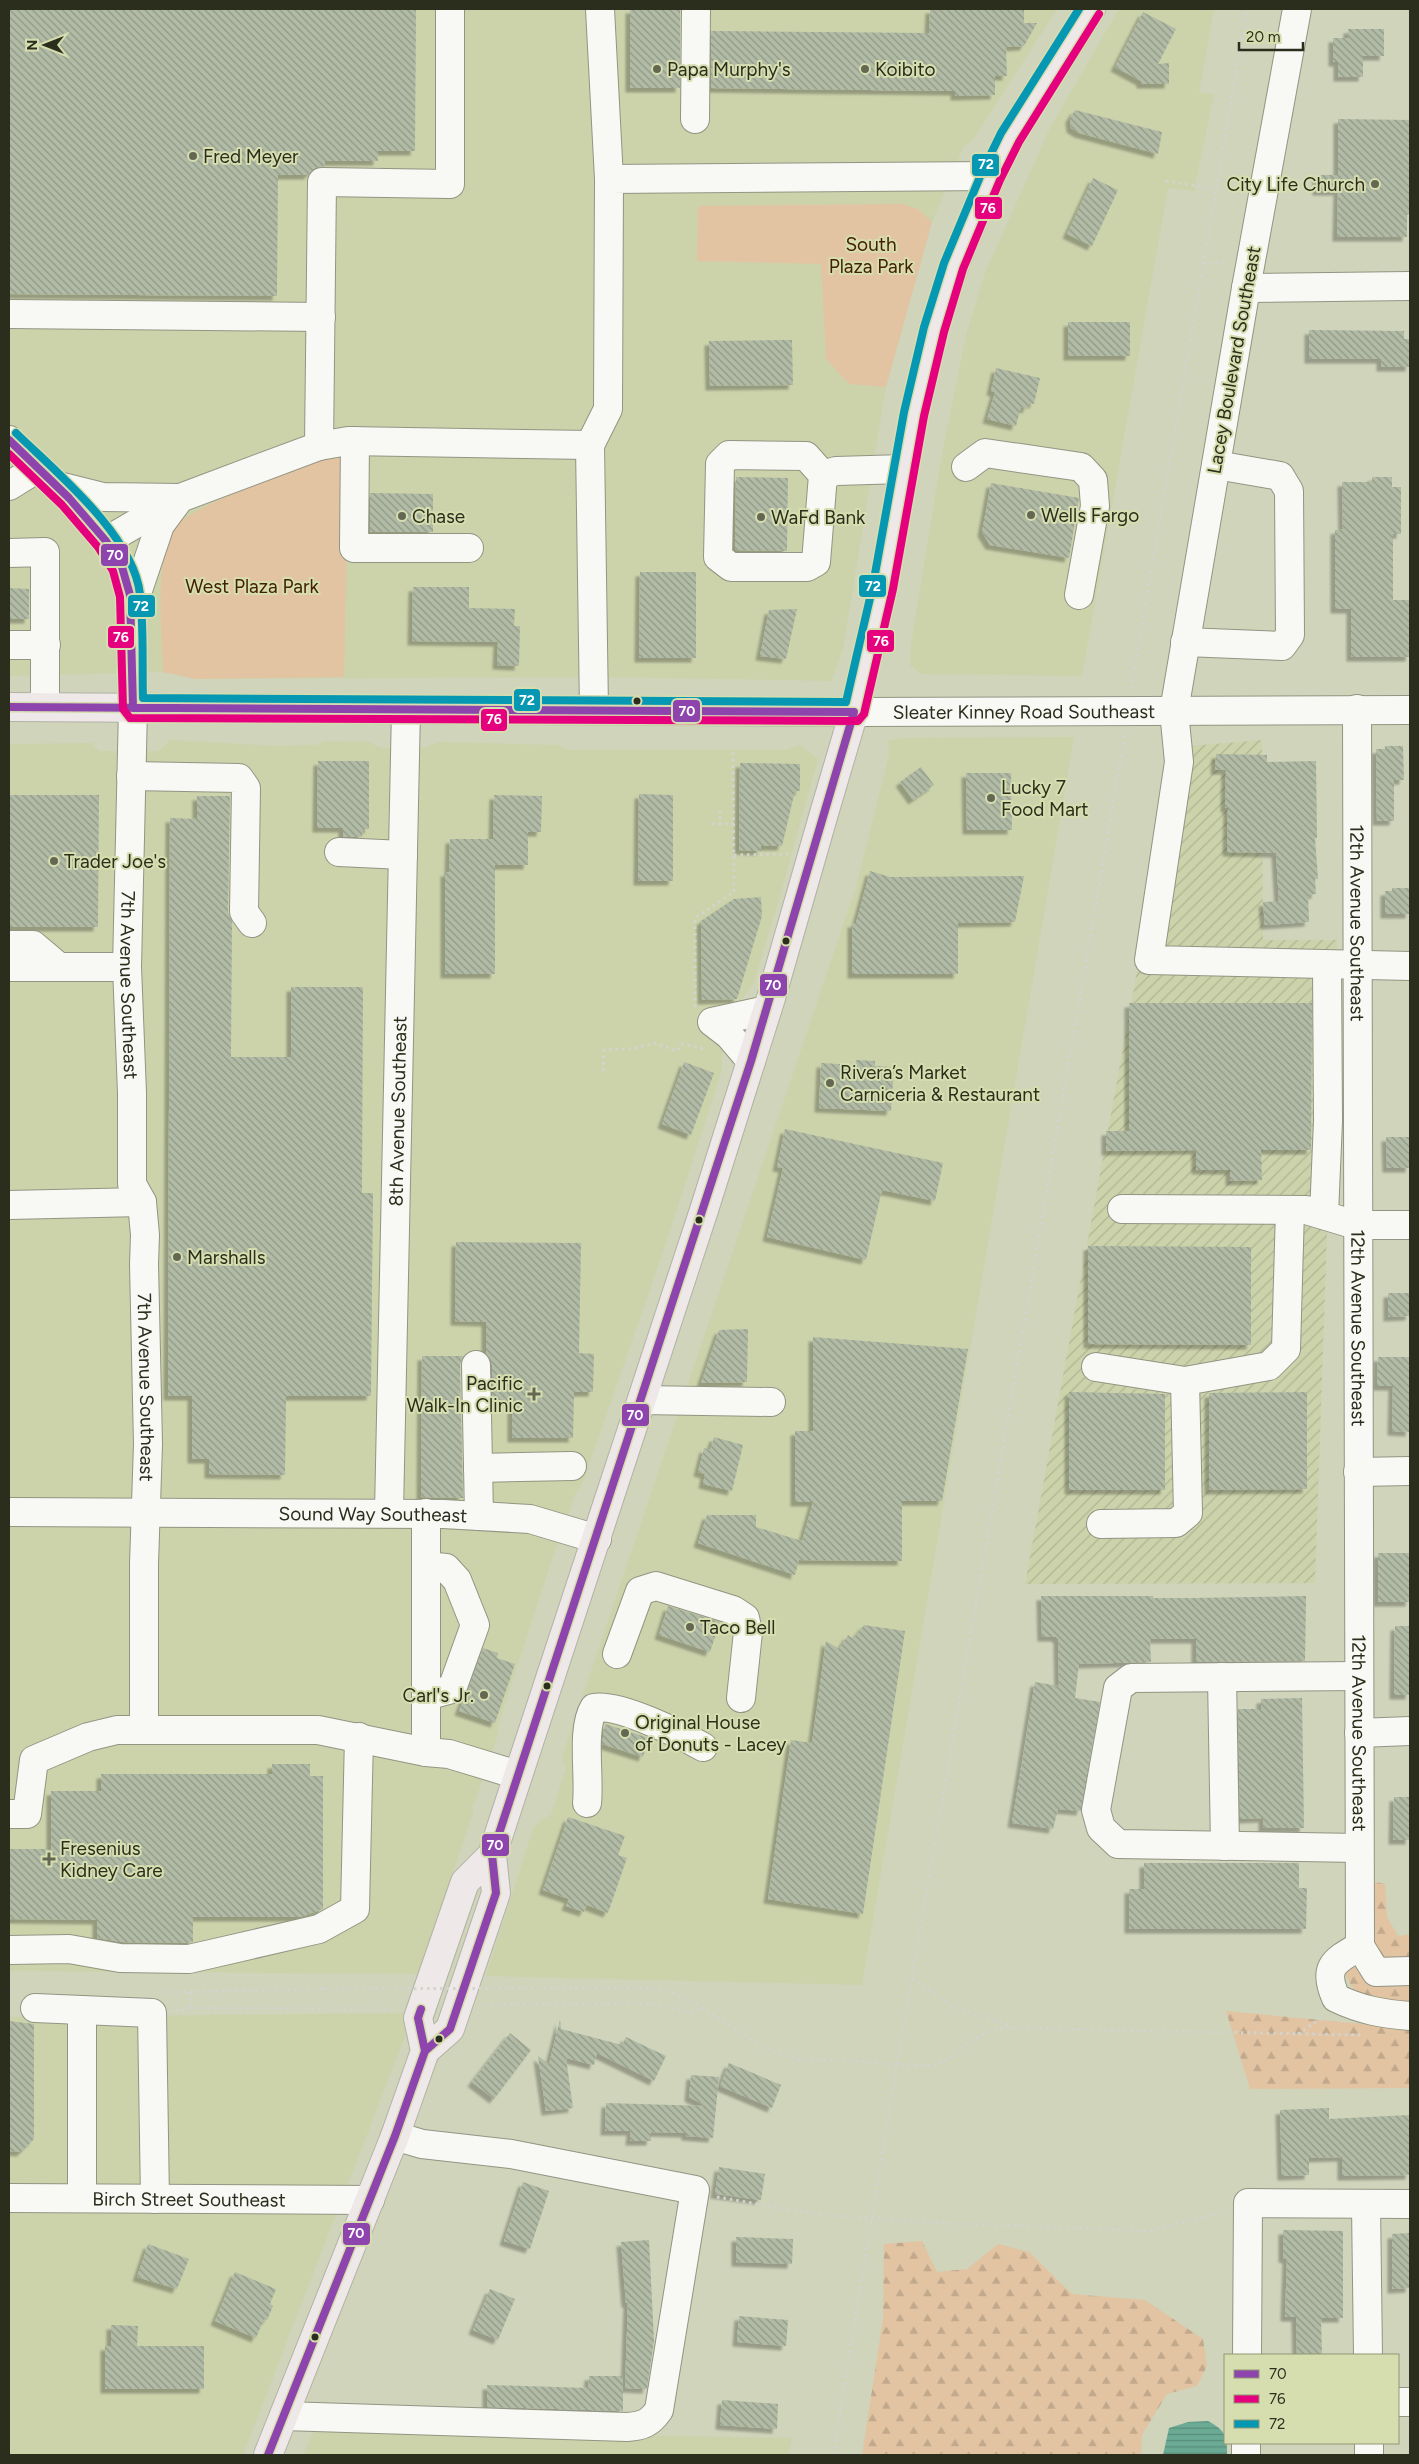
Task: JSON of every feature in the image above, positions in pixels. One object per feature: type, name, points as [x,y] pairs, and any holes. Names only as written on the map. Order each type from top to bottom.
[{"type":"main road","points":[[268,2455],[395,2136],[424,2051],[418,2018],[465,1882],[492,1856],[597,1539],[767,1010],[854,712],[883,587],[904,469],[934,329],[954,266],[991,176],[1010,137],[1091,9]]},
{"type":"main road","name":"Sleater Kinney Road Southeast","points":[[9,707],[854,712]]},
{"type":"street","points":[[320,446],[322,182],[450,184],[450,9]]},
{"type":"street","points":[[594,710],[590,445],[608,409],[609,179],[600,9]]},
{"type":"street","points":[[695,119],[696,9]]},
{"type":"street","name":"Lacey Boulevard Southeast","points":[[1297,9],[1246,288],[1174,711],[1178,762],[1149,960],[1327,965]]},
{"type":"street","points":[[609,179],[991,176]]},
{"type":"street","points":[[1246,288],[1410,286]]},
{"type":"street","points":[[9,314],[321,317]]},
{"type":"street","name":"7th Avenue Southeast","points":[[9,440],[47,477],[106,541],[122,567],[130,595],[133,708],[127,966],[132,1102],[132,1184],[142,1202],[145,1235],[144,1290],[148,1444],[144,1564],[144,1730]]},
{"type":"street","points":[[106,541],[180,498],[320,446],[355,441],[590,445]]},
{"type":"street","points":[[355,441],[354,548],[470,548]]},
{"type":"street","points":[[966,468],[985,453],[1081,467],[1093,480],[1095,506],[1079,595]]},
{"type":"street","points":[[814,465],[816,562],[807,567],[731,567],[718,557],[720,464],[729,455],[814,465],[836,471],[904,469]]},
{"type":"street","points":[[1185,642],[1282,646],[1290,635],[1289,491],[1280,476],[1216,465]]},
{"type":"street","points":[[9,486],[47,477],[103,496],[180,498]]},
{"type":"street","points":[[130,612],[160,525],[180,498]]},
{"type":"street","points":[[9,553],[45,552],[45,707]]},
{"type":"street","points":[[9,645],[46,645]]},
{"type":"street","name":"8th Avenue Southeast","points":[[389,1512],[406,709]]},
{"type":"street","name":"12th Avenue Southeast","points":[[1356,709],[1356,1225],[1360,1946]]},
{"type":"street","name":"Sleater Kinney Road Southeast","points":[[854,712],[1410,710]]},
{"type":"street","points":[[131,776],[240,778],[246,788],[244,912],[252,923]]},
{"type":"street","points":[[339,852],[403,854]]},
{"type":"street","points":[[9,945],[33,945],[59,967]]},
{"type":"street","points":[[1324,1215],[1328,1121],[1327,965],[1410,966]]},
{"type":"street","points":[[9,967],[127,966]]},
{"type":"street","points":[[751,1061],[729,1036],[712,1022],[767,1010]]},
{"type":"street","points":[[9,1205],[142,1202]]},
{"type":"street","points":[[1122,1209],[1306,1210],[1356,1225],[1410,1225]]},
{"type":"street","points":[[1096,1367],[1185,1381],[1270,1366],[1286,1349],[1290,1210]]},
{"type":"street","points":[[476,1365],[479,1516]]},
{"type":"street","points":[[1101,1524],[1176,1523],[1188,1513],[1185,1381]]},
{"type":"street","points":[[642,1400],[771,1402]]},
{"type":"street","points":[[478,1468],[572,1466]]},
{"type":"street","points":[[1358,1472],[1410,1471]]},
{"type":"street","name":"Sound Way Southeast","points":[[9,1512],[426,1513],[530,1520],[597,1539]]},
{"type":"street","points":[[426,1513],[426,1752]]},
{"type":"street","points":[[426,1566],[446,1568],[458,1580],[476,1625],[452,1689],[426,1696]]},
{"type":"street","points":[[617,1654],[640,1591],[647,1588],[656,1586],[733,1610],[746,1618],[748,1632],[741,1698]]},
{"type":"street","points":[[1359,1676],[1132,1678],[1118,1688],[1096,1810],[1101,1828],[1118,1844],[1359,1848]]},
{"type":"street","points":[[1222,1677],[1224,1846]]},
{"type":"street","points":[[587,1803],[589,1782],[587,1727],[589,1715],[594,1708],[611,1708],[682,1735],[703,1747]]},
{"type":"street","points":[[9,1814],[27,1814],[34,1760],[88,1737],[117,1730],[318,1730],[426,1752],[449,1754],[518,1775]]},
{"type":"street","points":[[1359,1733],[1410,1730]]},
{"type":"street","points":[[9,1950],[69,1949],[120,1958],[189,1958],[319,1930],[355,1909],[359,1737]]},
{"type":"street","points":[[1410,1971],[1376,1972],[1360,1946],[1337,1959],[1332,1968],[1329,1983],[1336,1998],[1377,2013],[1410,2016]]},
{"type":"street","points":[[35,2008],[152,2013],[155,2199]]},
{"type":"street","points":[[82,2010],[82,2198]]},
{"type":"street","points":[[284,2416],[642,2426],[652,2420],[660,2410],[695,2190],[510,2154],[422,2144],[395,2136]]},
{"type":"street","name":"Birch Street Southeast","points":[[9,2198],[370,2200]]},
{"type":"street","points":[[1247,2354],[1248,2203],[1410,2204]]},
{"type":"street","points":[[1366,2204],[1368,2354]]},
{"type":"path","points":[[833,2455],[897,2065],[1117,784],[1127,712],[1247,9]]},
{"type":"path","points":[[1166,181],[1216,189]]},
{"type":"path","points":[[1203,263],[1233,261]]},
{"type":"path","points":[[694,1007],[694,918],[734,892],[733,750]]},
{"type":"path","points":[[720,810],[720,824]]},
{"type":"path","points":[[712,824],[734,824]]},
{"type":"path","points":[[734,855],[792,854]]},
{"type":"path","points":[[603,1072],[604,1050],[631,1049],[654,1043],[677,1051],[682,1044],[695,1045]]},
{"type":"path","points":[[913,1979],[952,2006],[1016,2028]]},
{"type":"path","points":[[323,1989],[575,1988],[667,1991],[701,2006],[770,2051],[799,2060],[860,2061],[897,2065],[934,2066],[952,2057],[968,2042],[997,2028],[1363,2035]]},
{"type":"path","points":[[189,1992],[191,2008]]},
{"type":"path","points":[[476,2006],[643,2004],[660,2005],[693,2013],[701,2006]]},
{"type":"path","points":[[183,2010],[191,2008],[404,2009]]},
{"type":"path","points":[[695,2190],[712,2196],[822,2215],[931,2222],[1150,2231],[1209,2218],[1248,2203]]},
{"type":"shaded area","points":[[9,9],[1057,9],[973,140],[964,146],[932,222],[886,387],[843,648],[832,681],[598,677],[196,679],[163,672],[9,676]]},
{"type":"shaded area","points":[[1119,9],[1214,9],[1199,93],[1214,94],[1194,191],[1168,188],[1082,676],[922,674],[910,665],[911,645],[941,459],[966,335],[985,273],[1049,130]]},
{"type":"shaded area","points":[[1074,737],[862,1985],[486,1976],[533,1829],[540,1821],[551,1815],[566,1768],[563,1754],[856,887],[889,754],[888,741],[901,738]]},
{"type":"shaded area","points":[[171,740],[278,746],[316,745],[325,741],[369,742],[381,748],[425,747],[440,742],[558,745],[569,750],[785,750],[800,745],[818,759],[754,982],[741,1001],[722,1054],[722,1070],[664,1249],[583,1482],[576,1493],[550,1565],[497,1729],[499,1731],[475,1802],[472,1804],[473,1813],[419,1974],[9,1971],[9,744],[92,743],[99,751],[158,751]]},
{"type":"shaded area","points":[[1262,740],[1263,940],[1337,940],[1315,1583],[1025,1584],[1178,747]]},
{"type":"shaded area","points":[[414,2013],[243,2455],[9,2455],[9,2017]]},
{"type":"shaded area","points":[[1208,2421],[1219,2428],[1224,2435],[1224,2444],[1227,2444],[1227,2455],[1163,2455],[1169,2428],[1188,2422]]},
{"type":"shaded area","points":[[314,2430],[792,2438],[789,2455],[304,2455]]},
{"type":"green space","name":"South Plaza Park","points":[[902,204],[918,209],[932,222],[886,387],[849,384],[826,359],[821,264],[697,261],[698,206]]},
{"type":"green space","name":"West Plaza Park","points":[[339,453],[349,456],[344,677],[196,679],[163,672],[161,577],[167,541],[173,528],[183,519],[200,509],[224,498],[278,475]]},
{"type":"green space","points":[[1359,1879],[1385,1884],[1387,1917],[1398,1936],[1410,1934],[1410,2088],[1250,2089],[1226,2011],[1374,2025],[1340,1966]]},
{"type":"green space","points":[[922,2241],[937,2272],[967,2269],[998,2244],[1029,2252],[1072,2294],[1145,2300],[1203,2339],[1207,2366],[1197,2386],[1167,2394],[1142,2435],[1141,2455],[862,2455],[883,2319],[884,2244]]},
{"type":"building","name":"Fred Meyer","points":[[9,9],[416,9],[415,151],[377,151],[378,161],[325,161],[325,166],[315,168],[308,175],[278,175],[277,296],[9,294]]},
{"type":"building","points":[[630,9],[680,9],[680,88],[630,88]]},
{"type":"building","points":[[930,9],[1024,9],[1024,23],[1037,23],[1024,46],[1006,47],[1007,76],[995,76],[995,95],[955,96],[955,91],[711,88],[711,31],[929,33]]},
{"type":"building","points":[[1143,12],[1176,29],[1158,64],[1169,63],[1169,84],[1141,84],[1141,81],[1115,67]]},
{"type":"building","points":[[1348,29],[1384,29],[1384,56],[1363,56],[1363,77],[1338,77],[1338,62],[1333,62],[1333,38],[1348,38]]},
{"type":"building","points":[[1075,110],[1162,132],[1158,154],[1079,133],[1071,128],[1070,118]]},
{"type":"building","points":[[1338,119],[1410,120],[1410,214],[1407,215],[1407,237],[1337,237],[1338,191],[1317,191],[1317,175],[1338,175]]},
{"type":"building","points":[[1093,178],[1118,190],[1092,246],[1067,234]]},
{"type":"building","points":[[1068,322],[1130,322],[1130,356],[1068,356]]},
{"type":"building","points":[[1309,330],[1404,331],[1404,339],[1410,339],[1410,367],[1381,367],[1381,359],[1309,359]]},
{"type":"building","points":[[792,340],[793,385],[710,386],[709,341]]},
{"type":"building","points":[[996,368],[1040,378],[1034,404],[1029,403],[1027,409],[1021,407],[1016,426],[987,419],[995,392],[991,391]]},
{"type":"building","name":"WaFd Bank","points":[[736,477],[788,478],[787,551],[735,550]]},
{"type":"building","points":[[1372,477],[1392,477],[1392,487],[1401,487],[1401,534],[1393,534],[1393,600],[1410,600],[1410,657],[1351,657],[1351,609],[1335,609],[1335,530],[1343,529],[1342,482],[1372,482]]},
{"type":"building","name":"Wells Fargo","points":[[991,483],[1079,498],[1069,558],[990,545],[982,532]]},
{"type":"building","name":"Chase","points":[[370,493],[433,494],[433,532],[370,532]]},
{"type":"building","points":[[640,572],[696,572],[696,658],[639,658]]},
{"type":"building","points":[[413,587],[469,587],[469,608],[515,609],[514,626],[520,626],[519,666],[497,665],[498,642],[412,641]]},
{"type":"building","points":[[9,588],[29,589],[29,619],[9,619]]},
{"type":"building","points":[[797,609],[786,659],[760,656],[769,610]]},
{"type":"building","points":[[1385,746],[1403,746],[1404,780],[1394,780],[1394,821],[1377,821],[1376,749],[1385,749]]},
{"type":"building","points":[[1216,754],[1267,755],[1267,762],[1316,761],[1317,838],[1315,838],[1318,879],[1315,879],[1316,894],[1308,895],[1309,922],[1265,925],[1263,902],[1279,901],[1276,853],[1227,852],[1228,808],[1225,808],[1226,770],[1215,770]]},
{"type":"building","points":[[318,761],[369,761],[369,829],[363,829],[362,837],[343,837],[343,828],[317,828]]},
{"type":"building","points":[[740,763],[800,764],[800,791],[795,791],[782,846],[761,846],[761,851],[739,850]]},
{"type":"building","points":[[921,767],[934,785],[913,800],[900,782]]},
{"type":"building","points":[[966,773],[1011,773],[1012,830],[967,830]]},
{"type":"building","points":[[639,794],[673,795],[673,881],[638,881]]},
{"type":"building","name":"Trader Joe's","points":[[9,795],[99,795],[98,927],[9,927]]},
{"type":"building","points":[[494,795],[542,796],[541,832],[528,832],[528,865],[495,865],[495,974],[445,974],[445,872],[449,872],[450,839],[493,839]]},
{"type":"building","points":[[197,796],[230,796],[228,912],[232,922],[231,1057],[291,1057],[291,987],[363,987],[362,1193],[373,1193],[371,1396],[286,1396],[285,1475],[209,1474],[209,1459],[192,1459],[192,1396],[168,1396],[170,818],[197,819]]},
{"type":"building","points":[[870,871],[890,877],[1024,876],[1015,922],[958,923],[958,974],[852,974],[852,923],[856,923]]},
{"type":"building","points":[[1392,888],[1410,888],[1410,914],[1385,914],[1385,891],[1392,891]]},
{"type":"building","points":[[761,897],[762,916],[737,999],[702,1000],[701,921],[734,899]]},
{"type":"building","points":[[1129,1003],[1312,1003],[1311,1150],[1261,1150],[1262,1180],[1230,1181],[1230,1170],[1196,1170],[1196,1150],[1106,1151],[1106,1131],[1129,1131]]},
{"type":"building","points":[[856,1060],[875,1061],[875,1066],[894,1067],[891,1111],[819,1108],[821,1063],[856,1065]]},
{"type":"building","points":[[684,1062],[714,1073],[691,1135],[662,1124]]},
{"type":"building","points":[[785,1129],[943,1163],[935,1201],[882,1190],[866,1260],[767,1237],[783,1168],[777,1167]]},
{"type":"building","points":[[1386,1137],[1410,1137],[1410,1168],[1387,1168]]},
{"type":"building","points":[[456,1242],[581,1243],[579,1353],[594,1354],[593,1392],[574,1392],[573,1438],[512,1438],[512,1401],[492,1401],[492,1365],[486,1353],[486,1322],[455,1321]]},
{"type":"building","points":[[1088,1246],[1251,1247],[1251,1345],[1088,1344]]},
{"type":"building","points":[[1388,1293],[1410,1293],[1410,1316],[1388,1317]]},
{"type":"building","points":[[748,1329],[747,1382],[701,1383],[719,1330]]},
{"type":"building","points":[[813,1337],[968,1349],[942,1501],[902,1501],[902,1561],[799,1560],[795,1575],[698,1543],[707,1515],[756,1515],[756,1527],[802,1541],[813,1502],[795,1502],[795,1431],[813,1431]]},
{"type":"building","points":[[422,1356],[463,1356],[460,1365],[463,1498],[421,1497]]},
{"type":"building","points":[[1378,1357],[1410,1357],[1410,1432],[1392,1431],[1393,1386],[1377,1386]]},
{"type":"building","points":[[1069,1392],[1165,1394],[1165,1490],[1069,1490]]},
{"type":"building","points":[[1307,1392],[1307,1489],[1209,1490],[1209,1393]]},
{"type":"building","points":[[714,1437],[743,1445],[732,1491],[703,1484],[705,1474],[698,1472],[704,1448],[710,1450]]},
{"type":"building","points":[[1378,1553],[1410,1553],[1410,1602],[1378,1602]]},
{"type":"building","points":[[1041,1596],[1193,1598],[1306,1596],[1305,1661],[1196,1662],[1196,1639],[1150,1639],[1151,1662],[1079,1664],[1075,1698],[1100,1702],[1081,1811],[1058,1809],[1053,1829],[1012,1823],[1035,1682],[1059,1686],[1058,1639],[1056,1637],[1042,1637]]},
{"type":"building","name":"Taco Bell","points":[[668,1606],[720,1622],[710,1652],[659,1635]]},
{"type":"building","points":[[864,1625],[905,1631],[863,1914],[768,1899],[791,1740],[812,1743],[826,1641],[839,1649],[848,1635],[853,1639]]},
{"type":"building","points":[[1395,1626],[1410,1626],[1410,1695],[1394,1695]]},
{"type":"building","points":[[483,1648],[498,1653],[497,1658],[515,1664],[495,1723],[459,1711]]},
{"type":"building","points":[[1302,1698],[1304,1828],[1263,1828],[1263,1818],[1240,1819],[1238,1709],[1261,1709],[1261,1699]]},
{"type":"building","points":[[605,1724],[649,1738],[643,1757],[602,1744]]},
{"type":"building","points":[[272,1764],[310,1764],[310,1776],[323,1776],[323,1909],[300,1917],[193,1917],[193,1942],[187,1943],[121,1942],[97,1938],[97,1920],[9,1919],[9,1849],[51,1849],[51,1791],[101,1791],[101,1774],[272,1774]]},
{"type":"building","points":[[1394,1797],[1410,1797],[1410,1840],[1393,1840]]},
{"type":"building","points":[[568,1817],[625,1836],[618,1855],[627,1858],[608,1913],[587,1905],[584,1912],[566,1906],[569,1899],[543,1890]]},
{"type":"building","points":[[1144,1863],[1299,1863],[1299,1888],[1307,1888],[1306,1929],[1129,1929],[1129,1889],[1144,1889]]},
{"type":"building","points":[[560,2020],[561,2029],[622,2045],[626,2037],[666,2056],[654,2081],[597,2053],[594,2065],[566,2058],[573,2108],[546,2111],[538,2056],[549,2064]]},
{"type":"building","points":[[9,2021],[34,2024],[34,2139],[21,2152],[9,2151]]},
{"type":"building","points":[[510,2033],[531,2050],[494,2099],[472,2082]]},
{"type":"building","points":[[729,2063],[781,2085],[772,2108],[720,2086]]},
{"type":"building","points":[[691,2075],[719,2077],[713,2138],[686,2136],[686,2133],[651,2132],[651,2141],[630,2141],[631,2131],[605,2131],[606,2103],[706,2106],[689,2097]]},
{"type":"building","points":[[1329,2108],[1329,2119],[1410,2115],[1410,2175],[1342,2176],[1342,2157],[1309,2158],[1309,2175],[1282,2176],[1280,2110]]},
{"type":"building","points":[[719,2167],[765,2174],[761,2200],[715,2194]]},
{"type":"building","points":[[523,2182],[549,2191],[530,2249],[504,2241]]},
{"type":"building","points":[[1283,2230],[1343,2231],[1343,2318],[1321,2318],[1322,2354],[1297,2354],[1296,2317],[1285,2317],[1287,2259],[1283,2258]]},
{"type":"building","points":[[1410,2233],[1410,2288],[1392,2289],[1392,2234]]},
{"type":"building","points":[[736,2237],[793,2239],[792,2264],[736,2262]]},
{"type":"building","points":[[649,2240],[654,2341],[647,2389],[625,2388],[628,2303],[626,2303],[621,2242]]},
{"type":"building","points":[[148,2244],[189,2259],[177,2289],[137,2277]]},
{"type":"building","points":[[235,2272],[276,2289],[270,2304],[273,2306],[267,2320],[264,2319],[256,2338],[215,2321]]},
{"type":"building","points":[[490,2289],[515,2299],[498,2340],[473,2330]]},
{"type":"building","points":[[739,2316],[788,2320],[786,2346],[737,2342]]},
{"type":"building","points":[[111,2325],[138,2326],[137,2346],[204,2346],[204,2389],[105,2389],[105,2346],[111,2346]]},
{"type":"building","points":[[589,2376],[623,2376],[623,2411],[487,2407],[487,2385],[588,2388]]},
{"type":"building","points":[[722,2400],[778,2404],[777,2429],[720,2425]]},
{"type":"transit line","name":"72","points":[[16,433],[91,506],[123,550],[134,572],[140,594],[141,607],[143,698],[846,702],[873,585],[904,412],[924,327],[944,263],[982,172],[1001,133],[1079,9]]},
{"type":"transit line","name":"76","points":[[9,454],[62,505],[98,547],[113,571],[120,597],[123,709],[130,718],[858,721],[864,714],[893,589],[924,416],[944,332],[963,269],[1000,180],[1019,142],[1099,14]]},
{"type":"transit line","name":"70","points":[[9,440],[69,498],[106,541],[122,567],[130,595],[133,708]]},
{"type":"transit line","name":"70","points":[[9,707],[854,712],[751,1061],[492,1855],[496,1893],[450,2029],[425,2051]]},
{"type":"transit line","name":"70","points":[[268,2455],[395,2136],[425,2051],[418,2018],[421,2009]]},
{"type":"place","name":"Papa Murphy's","points":[[657,69]]},
{"type":"place","name":"Koibito","points":[[865,69]]},
{"type":"place","name":"Fred Meyer","points":[[193,156]]},
{"type":"place","name":"City Life Church","points":[[1375,184]]},
{"type":"place","name":"Wells Fargo","points":[[1031,515]]},
{"type":"place","name":"Chase","points":[[402,516]]},
{"type":"place","name":"WaFd Bank","points":[[761,517]]},
{"type":"place","name":"Lucky 7 Food Mart","points":[[991,798]]},
{"type":"place","name":"Trader Joe's","points":[[54,861]]},
{"type":"place","name":"Rivera’s Market Carniceria & Restaurant","points":[[830,1083]]},
{"type":"place","name":"Marshalls","points":[[177,1257]]},
{"type":"place","name":"Pacific Walk-In Clinic","points":[[534,1394]]},
{"type":"place","name":"Taco Bell","points":[[690,1627]]},
{"type":"place","name":"Carl's Jr.","points":[[484,1695]]},
{"type":"place","name":"Original House of Donuts - Lacey","points":[[625,1733]]},
{"type":"place","name":"Fresenius Kidney Care","points":[[49,1859]]}]
